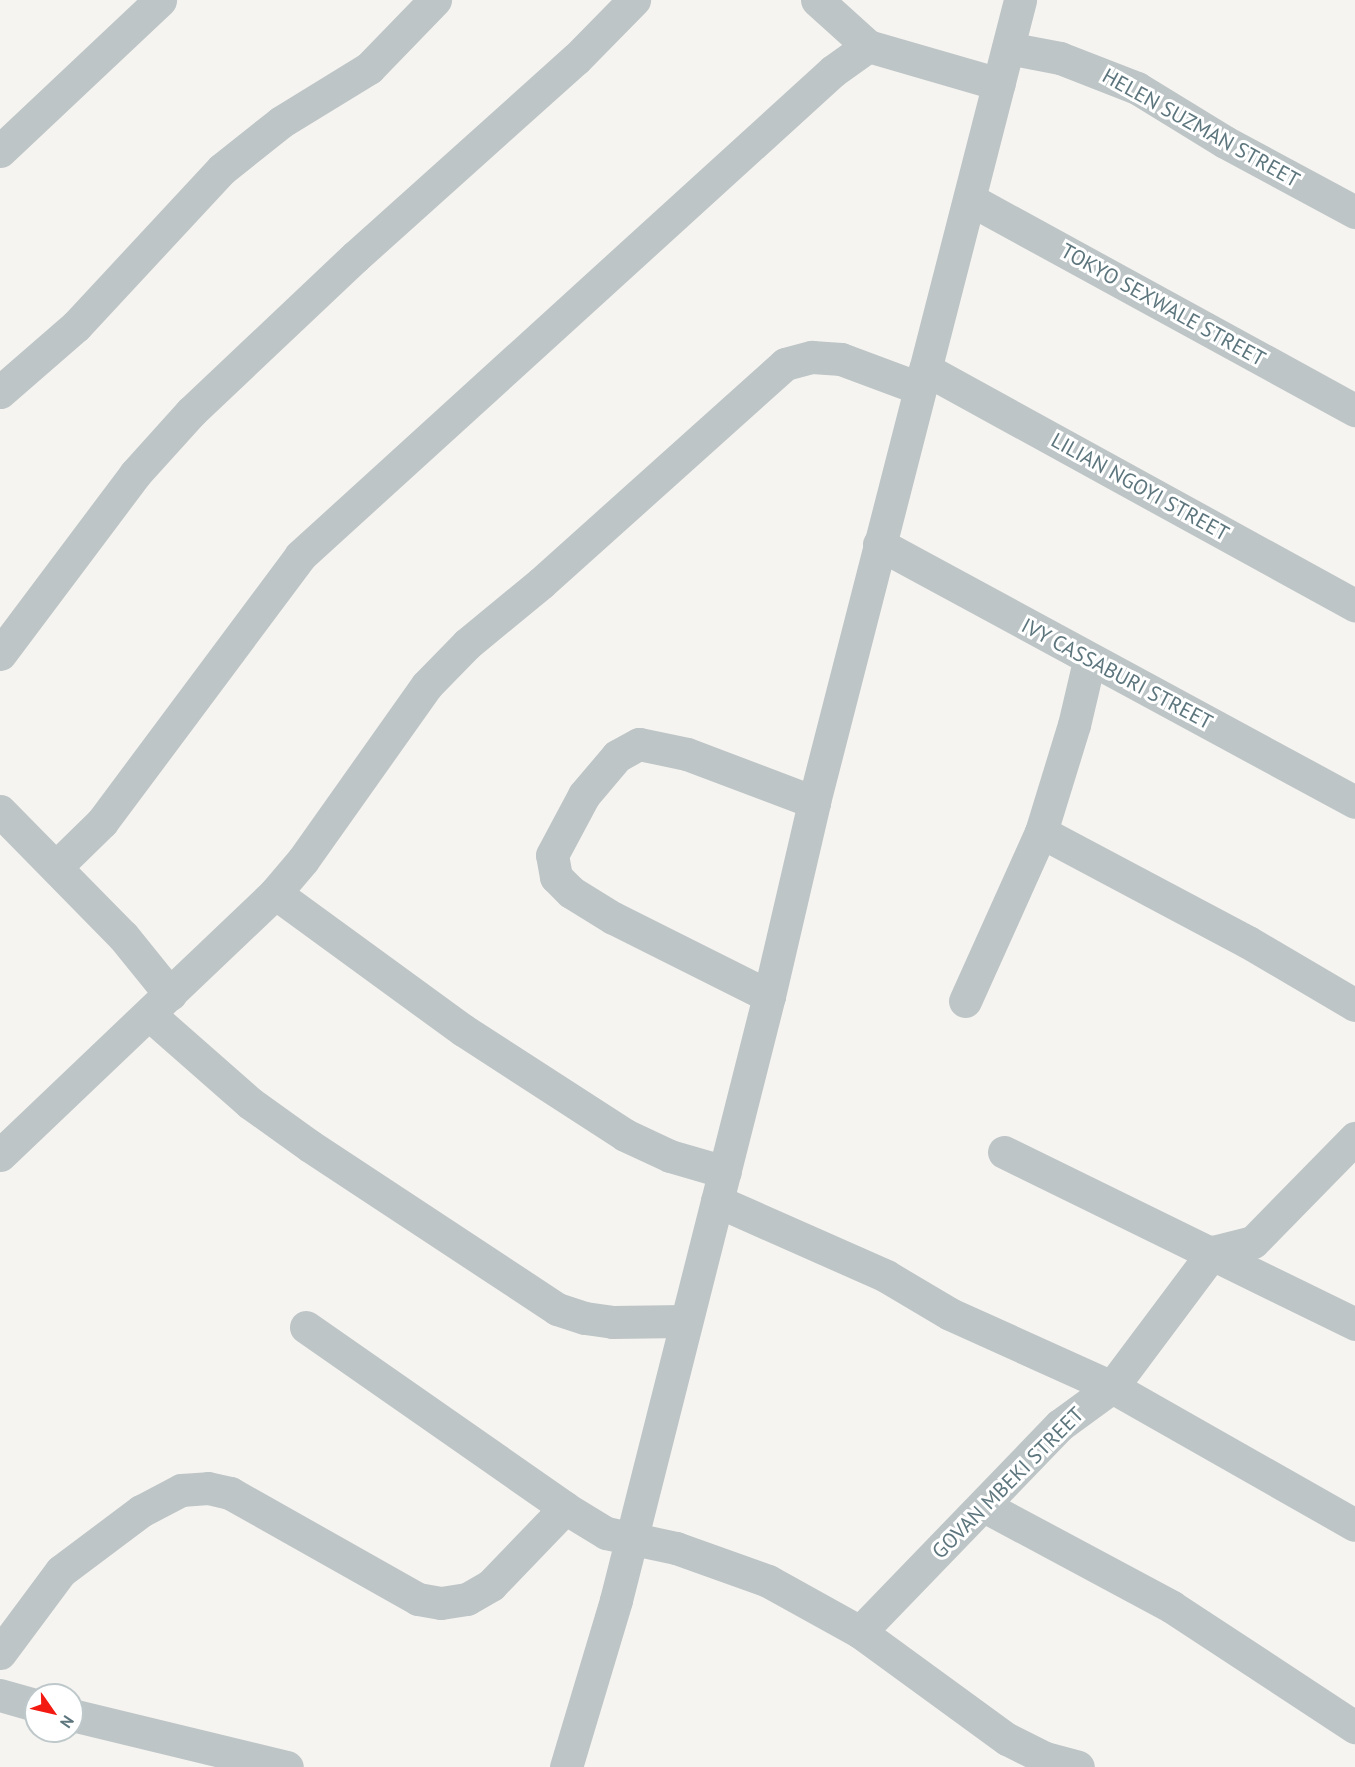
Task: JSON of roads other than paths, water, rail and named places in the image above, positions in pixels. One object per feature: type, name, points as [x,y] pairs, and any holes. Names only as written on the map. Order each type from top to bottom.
[{"type":"street","points":[[0,150],[160,0]]},
{"type":"street","points":[[0,392],[76,326],[222,170],[281,122],[369,68],[435,0]]},
{"type":"street","points":[[0,654],[135,474],[192,412],[355,256],[576,59],[634,0]]},
{"type":"street","points":[[817,0],[868,46],[999,84]]},
{"type":"street","points":[[566,1767],[616,1600],[629,1539],[684,1321],[769,996],[814,802],[879,544],[971,200],[1020,0]]},
{"type":"street","points":[[57,866],[102,822],[300,556],[833,70],[868,46]]},
{"type":"street","name":"HELEN SUZMAN STREET","points":[[1008,48],[1060,58],[1137,88],[1225,142],[1355,212]]},
{"type":"street","name":"TOKYO SEXWALE STREET","points":[[971,200],[1355,410]]},
{"type":"street","name":"LILIAN NGOYI STREET","points":[[0,1155],[275,893],[303,860],[435,677],[467,644],[541,583],[785,364],[812,357],[841,358],[922,378],[1355,605]]},
{"type":"street","name":"IVY CASSABURI STREET","points":[[879,544],[1089,661],[1355,802]]},
{"type":"street","points":[[965,1001],[1041,832],[1074,725],[1089,661]]},
{"type":"street","points":[[769,996],[612,918],[571,892],[556,877],[552,855],[584,795],[617,756],[639,744],[658,745],[687,754],[814,802]]},
{"type":"street","points":[[0,811],[57,866],[149,964],[160,1005],[226,1083],[284,1127],[557,1309],[585,1318],[612,1322],[684,1321]]},
{"type":"street","points":[[1041,832],[1248,942],[1355,1005]]},
{"type":"street","points":[[275,893],[463,1030],[625,1135],[670,1156],[950,1314],[1112,1387],[1355,1525]]},
{"type":"street","points":[[1213,1252],[1253,1242],[1352,1144]]},
{"type":"street","points":[[1004,1152],[1213,1252],[1355,1324]]},
{"type":"street","name":"GOVAN MBEKI STREET","points":[[860,1632],[1060,1425],[1112,1387],[1213,1252]]},
{"type":"street","points":[[306,1327],[565,1508],[606,1533],[676,1548],[768,1581],[860,1632],[1007,1739],[1045,1758],[1077,1767]]},
{"type":"street","points":[[0,1653],[61,1571],[141,1510],[181,1490],[208,1488],[230,1493],[418,1599],[441,1604],[467,1599],[491,1586],[565,1508]]},
{"type":"street","points":[[984,1506],[1172,1607],[1355,1727]]},
{"type":"street","points":[[0,1695],[24,1702]]},
{"type":"street","points":[[84,1718],[287,1767]]}]
